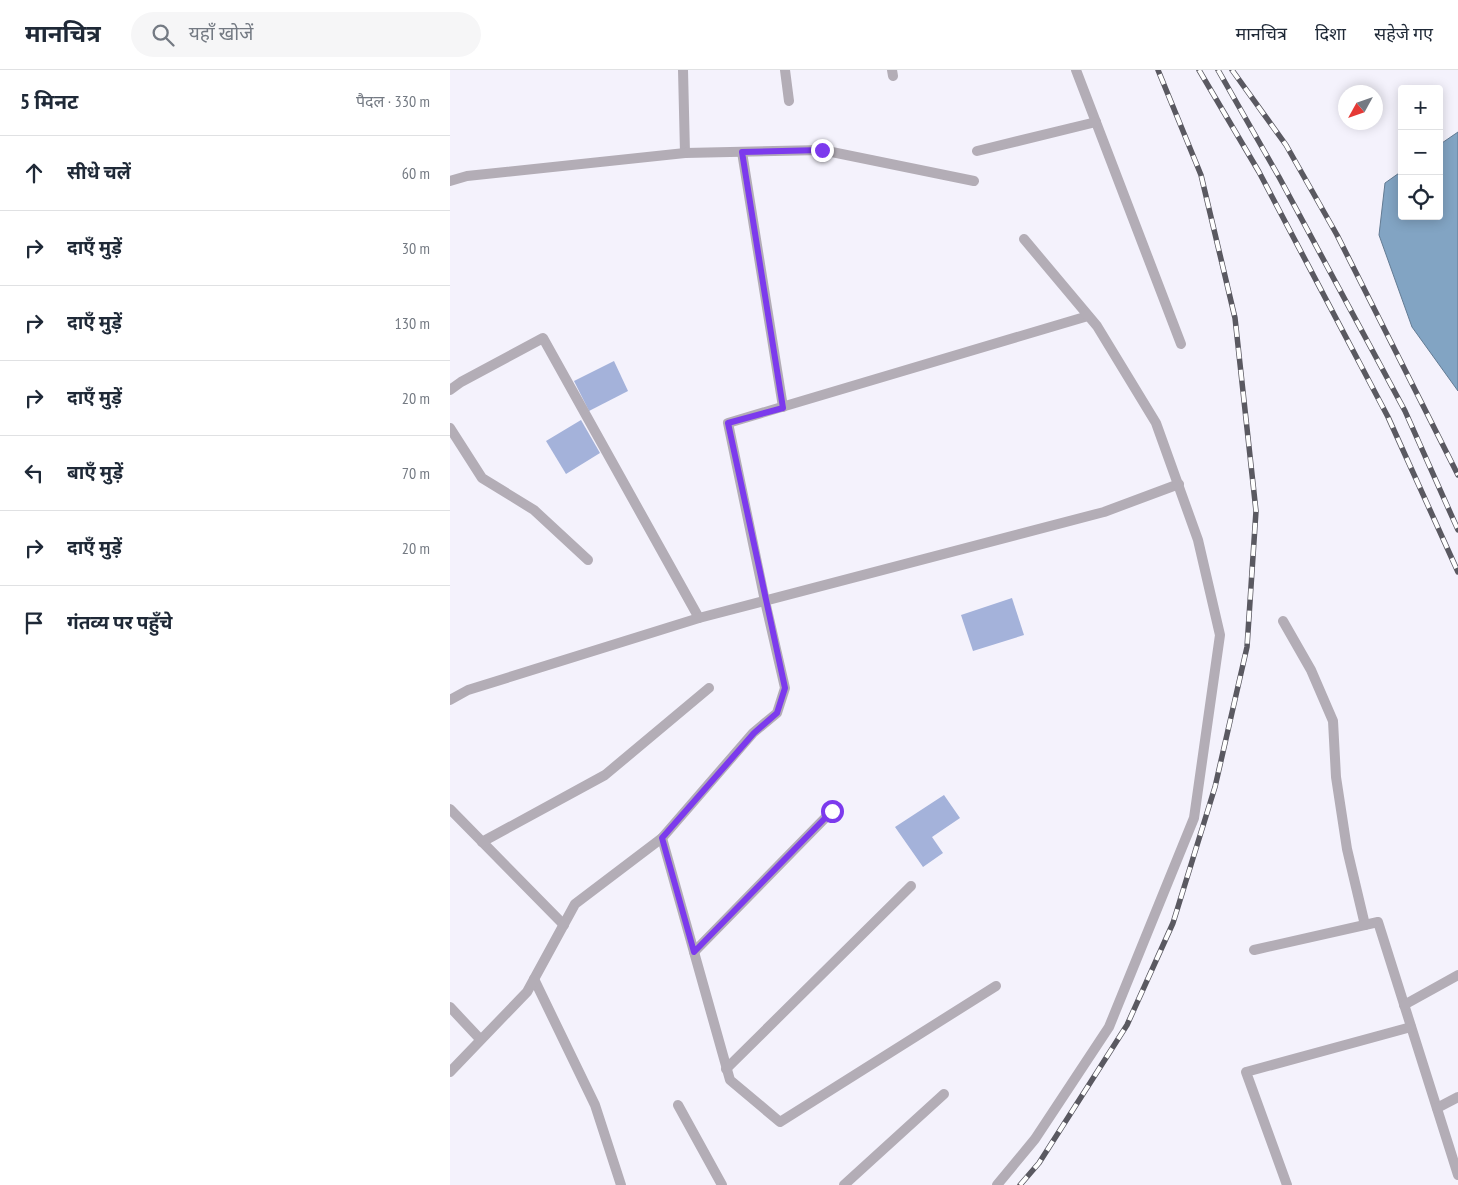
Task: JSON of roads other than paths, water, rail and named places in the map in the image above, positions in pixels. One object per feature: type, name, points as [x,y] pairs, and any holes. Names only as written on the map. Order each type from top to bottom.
[{"type":"lane","points":[[684,70],[685,153]]},
{"type":"lane","points":[[785,70],[789,101]]},
{"type":"lane","points":[[1076,70],[1181,344]]},
{"type":"lane","points":[[977,152],[1096,122]]},
{"type":"lane","points":[[450,181],[467,176],[685,153],[822,150],[974,181]]},
{"type":"lane","points":[[742,152],[783,408]]},
{"type":"lane","points":[[997,1185],[1035,1139],[1109,1027],[1194,818],[1220,635],[1198,540],[1156,423],[1097,326],[1024,239]]},
{"type":"lane","points":[[450,1072],[527,992],[575,904],[662,838],[754,733],[777,713],[785,688],[728,423],[1088,316]]},
{"type":"lane","points":[[450,390],[461,382],[543,338],[699,618]]},
{"type":"lane","points":[[450,428],[482,478],[534,510],[588,560]]},
{"type":"lane","points":[[450,700],[468,690],[699,618],[1104,512],[1179,484]]},
{"type":"lane","points":[[1283,621],[1311,670],[1333,720],[1336,777],[1347,849],[1365,925]]},
{"type":"lane","points":[[482,842],[605,775],[710,688]]},
{"type":"lane","points":[[450,810],[564,925]]},
{"type":"lane","points":[[694,952],[832,811]]},
{"type":"lane","points":[[662,838],[730,1080],[780,1122],[996,986]]},
{"type":"lane","points":[[726,1069],[911,886]]},
{"type":"lane","points":[[1254,950],[1378,922],[1458,1175]]},
{"type":"lane","points":[[1404,1004],[1458,975]]},
{"type":"lane","points":[[534,979],[595,1105],[621,1185]]},
{"type":"lane","points":[[450,1007],[480,1039]]},
{"type":"lane","points":[[1287,1185],[1246,1072],[1411,1027]]},
{"type":"lane","points":[[844,1185],[944,1094]]},
{"type":"lane","points":[[1437,1108],[1458,1097]]},
{"type":"lane","points":[[678,1105],[722,1185]]},
{"type":"water","points":[[1458,132],[1458,391],[1412,327],[1379,235],[1385,183],[1398,174],[1398,220],[1443,220],[1443,142]]},
{"type":"railway","points":[[1020,1185],[1039,1163],[1127,1025],[1173,923],[1215,787],[1247,647],[1256,511],[1235,318],[1201,175],[1158,70]]},
{"type":"railway","points":[[1199,70],[1259,172],[1388,417],[1458,572]]},
{"type":"railway","points":[[1218,70],[1279,177],[1405,411],[1458,530]]},
{"type":"railway","points":[[1232,70],[1286,145],[1337,235],[1458,475]]}]
